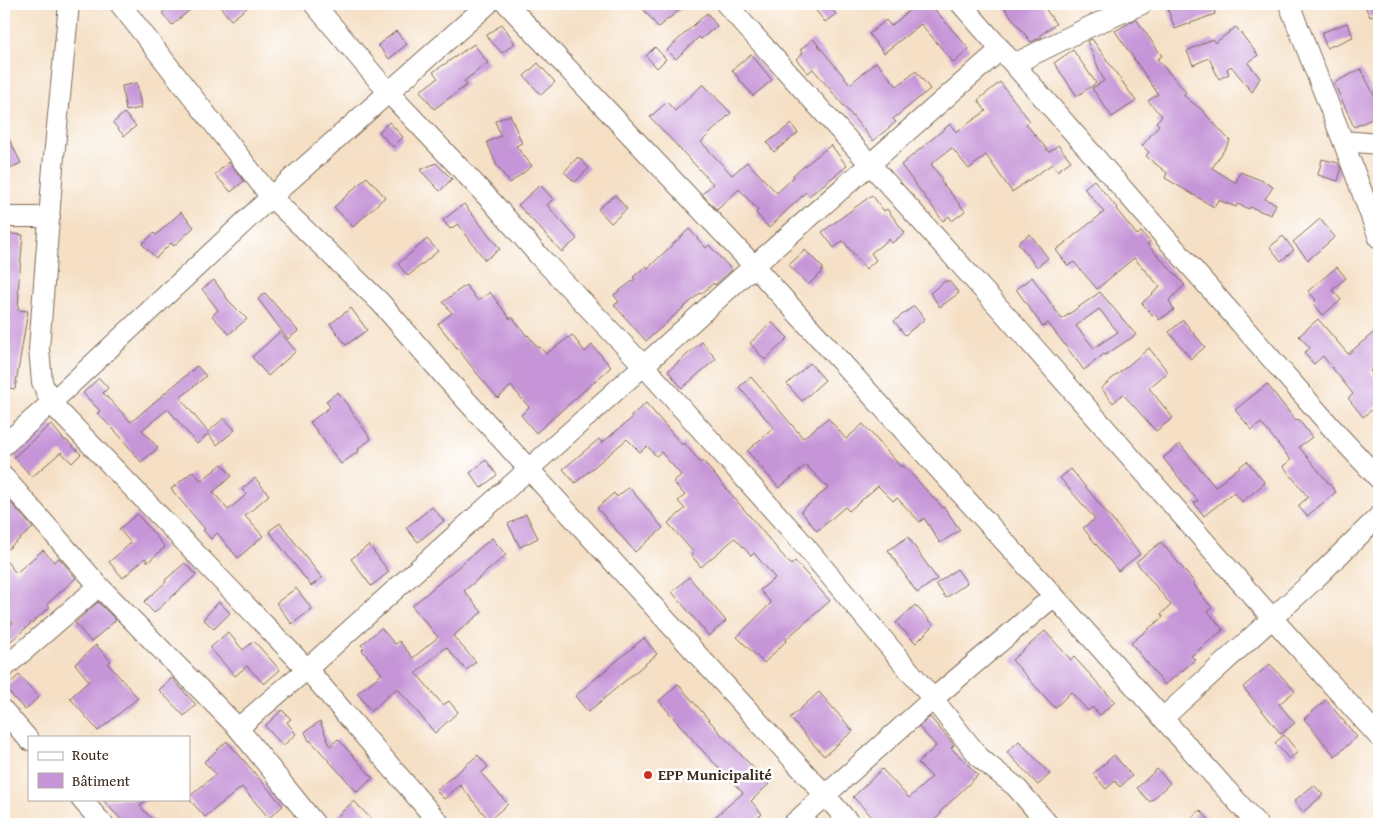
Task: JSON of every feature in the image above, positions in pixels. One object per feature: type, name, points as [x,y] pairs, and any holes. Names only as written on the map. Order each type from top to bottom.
[{"type":"street","points":[[69,4],[39,350],[42,382],[51,404],[307,670],[440,824]]},
{"type":"street","points":[[120,4],[271,197],[380,302],[445,377],[850,824]]},
{"type":"street","points":[[314,4],[388,92],[493,203],[540,258],[644,366],[800,540],[980,758],[1016,787],[1048,824]]},
{"type":"street","points":[[4,445],[51,404],[271,197],[488,4]]},
{"type":"street","points":[[507,4],[754,266],[1054,596],[1257,824]]},
{"type":"street","points":[[726,4],[1003,312],[1379,737]]},
{"type":"street","points":[[960,4],[1338,435],[1379,479]]},
{"type":"street","points":[[238,728],[307,670],[754,266],[871,165],[1008,57],[1089,27],[1142,4]]},
{"type":"street","points":[[1288,4],[1343,141],[1379,238]]},
{"type":"street","points":[[1343,141],[1379,144]]},
{"type":"street","points":[[4,217],[50,217]]},
{"type":"street","points":[[4,477],[98,586],[238,728],[305,821]]},
{"type":"street","points":[[1162,718],[1312,582],[1379,516]]},
{"type":"street","points":[[4,668],[98,586]]},
{"type":"street","points":[[793,824],[933,699],[1054,596]]},
{"type":"street","points":[[4,711],[28,739]]},
{"type":"street","points":[[82,800],[103,824]]},
{"type":"building","points":[[174,4],[197,4],[172,25],[162,13]]},
{"type":"building","points":[[218,4],[252,4],[231,20]]},
{"type":"building","points":[[639,4],[687,4],[658,27]]},
{"type":"building","points":[[811,4],[828,4],[836,14],[825,22]]},
{"type":"building","points":[[906,4],[930,4],[969,49],[954,63],[921,24],[884,53],[869,34],[886,20],[891,26],[911,9]]},
{"type":"building","points":[[1012,4],[1042,4],[1056,24],[1040,35],[1042,37],[1031,42],[1005,9]]},
{"type":"building","points":[[1166,4],[1213,4],[1215,14],[1175,29]]},
{"type":"building","points":[[1364,4],[1379,4],[1379,13],[1370,17]]},
{"type":"building","points":[[707,13],[717,26],[701,39],[699,37],[676,59],[667,50]]},
{"type":"building","points":[[1136,19],[1162,56],[1157,59],[1186,92],[1183,95],[1202,110],[1230,141],[1212,168],[1236,183],[1240,172],[1273,187],[1265,199],[1276,204],[1271,215],[1250,207],[1249,209],[1237,204],[1236,207],[1218,200],[1214,207],[1165,178],[1167,173],[1146,156],[1149,152],[1142,146],[1159,125],[1156,122],[1162,116],[1148,101],[1158,94],[1115,31]]},
{"type":"building","points":[[1347,23],[1353,37],[1327,48],[1321,33]]},
{"type":"building","points":[[502,24],[515,43],[502,53],[486,36]]},
{"type":"building","points":[[1236,27],[1258,55],[1248,63],[1260,78],[1252,92],[1231,66],[1227,69],[1229,74],[1219,79],[1209,58],[1193,65],[1187,51],[1212,39],[1215,43]]},
{"type":"building","points":[[396,31],[407,44],[389,59],[378,45]]},
{"type":"building","points":[[813,39],[850,84],[876,62],[897,86],[916,71],[930,89],[893,119],[896,122],[873,141],[813,69],[808,73],[796,59],[803,53],[800,50]]},
{"type":"building","points":[[1092,39],[1136,101],[1112,117],[1092,88],[1104,81],[1087,41]]},
{"type":"building","points":[[474,44],[488,63],[464,81],[467,85],[434,109],[420,91],[438,78],[433,72]]},
{"type":"building","points":[[655,47],[666,59],[657,68],[646,56]]},
{"type":"building","points":[[1073,50],[1096,83],[1077,96],[1054,63]]},
{"type":"building","points":[[751,54],[772,80],[753,96],[732,70]]},
{"type":"building","points":[[538,63],[555,82],[541,95],[524,76]]},
{"type":"building","points":[[1361,69],[1379,105],[1379,116],[1354,127],[1334,83]]},
{"type":"building","points":[[1000,82],[1030,121],[1026,124],[1049,152],[1058,145],[1071,161],[1057,171],[1052,164],[1012,192],[986,155],[969,169],[952,148],[931,164],[942,179],[940,180],[965,211],[952,221],[949,216],[943,221],[901,165],[950,124],[956,132],[986,111],[978,100]]},
{"type":"building","points":[[137,83],[141,108],[126,111],[122,86]]},
{"type":"building","points":[[703,84],[731,113],[701,142],[732,175],[747,162],[777,193],[794,177],[793,175],[831,145],[847,166],[809,196],[806,192],[769,228],[756,213],[758,210],[739,189],[717,210],[702,194],[713,184],[650,117],[667,102],[675,111]]},
{"type":"building","points":[[124,113],[136,126],[124,136],[113,123]]},
{"type":"building","points":[[510,115],[522,143],[516,146],[532,166],[510,183],[497,166],[487,142],[501,136],[495,121]]},
{"type":"building","points":[[389,122],[403,137],[393,147],[379,132]]},
{"type":"building","points":[[791,124],[798,133],[774,152],[767,143]]},
{"type":"building","points":[[4,129],[21,163],[4,171]]},
{"type":"building","points":[[578,157],[589,168],[575,182],[564,172]]},
{"type":"building","points":[[1322,159],[1338,163],[1341,170],[1338,181],[1318,175]]},
{"type":"building","points":[[228,162],[244,181],[231,192],[215,175]]},
{"type":"building","points":[[436,163],[452,179],[440,191],[420,170]]},
{"type":"building","points":[[367,177],[385,197],[353,227],[334,207]]},
{"type":"building","points":[[1094,180],[1137,235],[1141,232],[1150,242],[1147,244],[1185,285],[1169,300],[1174,310],[1159,320],[1142,303],[1160,287],[1134,258],[1097,289],[1074,262],[1068,266],[1056,250],[1104,212],[1084,188]]},
{"type":"building","points":[[540,185],[553,199],[547,205],[577,239],[562,252],[518,205]]},
{"type":"building","points":[[615,195],[627,209],[611,223],[598,209]]},
{"type":"building","points":[[872,195],[884,211],[887,209],[905,233],[892,243],[889,239],[871,253],[876,260],[866,269],[843,241],[834,248],[822,232]]},
{"type":"building","points":[[464,204],[500,249],[485,260],[458,224],[450,229],[443,220]]},
{"type":"building","points":[[181,212],[194,227],[174,246],[171,243],[156,258],[142,244],[154,233],[156,235]]},
{"type":"building","points":[[1320,219],[1335,237],[1308,260],[1293,242]]},
{"type":"building","points":[[689,229],[706,248],[709,245],[732,270],[715,285],[714,283],[700,293],[646,341],[614,305],[619,302],[614,295],[635,279],[633,277],[646,266],[648,268]]},
{"type":"building","points":[[4,233],[23,235],[18,310],[28,311],[15,389],[4,387],[4,341],[7,319],[4,319],[6,262],[4,262]]},
{"type":"building","points":[[1030,234],[1048,258],[1037,267],[1018,243]]},
{"type":"building","points":[[1283,236],[1294,250],[1281,261],[1270,247]]},
{"type":"building","points":[[427,239],[438,251],[408,276],[398,264]]},
{"type":"building","points":[[805,250],[822,267],[822,272],[808,285],[789,265]]},
{"type":"building","points":[[1337,267],[1346,278],[1332,290],[1341,300],[1323,315],[1313,303],[1316,300],[1308,291]]},
{"type":"building","points":[[1032,277],[1062,319],[1100,292],[1136,335],[1104,354],[1084,370],[1048,323],[1043,327],[1016,289]],"holes":[[[1099,309],[1118,332],[1094,348],[1076,326]]]},
{"type":"building","points":[[214,280],[229,301],[247,319],[229,334],[212,316],[218,310],[202,289]]},
{"type":"building","points":[[945,281],[949,281],[959,293],[940,307],[930,293]]},
{"type":"building","points":[[466,285],[478,301],[490,292],[510,319],[512,317],[538,348],[540,347],[546,354],[572,335],[585,352],[592,345],[611,367],[536,433],[521,415],[529,407],[511,386],[498,398],[438,324],[452,313],[443,302]]},
{"type":"building","points":[[265,293],[298,331],[288,339],[258,299]]},
{"type":"building","points":[[914,306],[925,319],[905,335],[894,321]]},
{"type":"building","points":[[351,308],[367,330],[346,345],[330,324]]},
{"type":"building","points":[[1318,319],[1348,354],[1379,328],[1379,364],[1370,371],[1379,382],[1379,404],[1363,417],[1348,398],[1353,394],[1323,356],[1314,364],[1304,353],[1310,348],[1299,336]]},
{"type":"building","points":[[1183,320],[1205,347],[1191,359],[1169,332]]},
{"type":"building","points":[[772,322],[788,338],[765,360],[750,343]]},
{"type":"building","points":[[280,332],[296,351],[268,376],[252,357]]},
{"type":"building","points":[[702,342],[716,359],[682,388],[668,371]]},
{"type":"building","points":[[1149,348],[1168,372],[1149,388],[1173,418],[1156,431],[1123,394],[1113,403],[1101,388]]},
{"type":"building","points":[[810,363],[825,380],[802,401],[787,384]]},
{"type":"building","points":[[197,366],[206,376],[180,398],[208,432],[224,418],[235,430],[217,445],[208,434],[197,444],[168,409],[142,430],[158,448],[141,462],[119,435],[97,413],[100,411],[83,393],[99,378],[108,388],[103,393],[131,422]]},
{"type":"building","points":[[751,377],[803,438],[828,418],[846,439],[863,424],[901,467],[903,465],[944,507],[960,530],[940,543],[924,518],[920,522],[897,498],[893,501],[878,486],[849,511],[845,507],[817,531],[801,511],[828,488],[806,465],[779,488],[747,451],[774,428],[739,387]]},
{"type":"building","points":[[1267,384],[1296,421],[1298,419],[1312,437],[1299,447],[1336,492],[1307,516],[1298,506],[1308,497],[1283,466],[1291,460],[1261,423],[1252,430],[1235,410]]},
{"type":"building","points":[[338,392],[371,439],[358,449],[359,451],[341,464],[310,422],[330,407],[326,401]]},
{"type":"building","points":[[646,403],[682,445],[684,443],[701,463],[703,461],[791,565],[795,561],[830,601],[786,639],[764,663],[737,637],[771,603],[760,590],[775,578],[754,553],[751,556],[735,538],[701,567],[691,555],[694,553],[668,523],[685,509],[678,501],[685,495],[673,482],[681,475],[661,452],[656,456],[647,446],[640,452],[627,439],[575,483],[563,469],[599,439],[602,443],[632,418],[631,416]]},
{"type":"building","points":[[51,424],[65,441],[81,454],[72,463],[61,452],[32,477],[14,457]]},
{"type":"building","points":[[1180,444],[1215,487],[1247,461],[1265,483],[1242,502],[1234,492],[1204,516],[1194,503],[1198,501],[1163,458]]},
{"type":"building","points":[[486,460],[497,475],[481,488],[470,473]]},
{"type":"building","points":[[222,464],[232,476],[213,492],[228,510],[247,494],[242,489],[255,478],[269,495],[245,516],[263,536],[238,558],[217,533],[211,539],[203,530],[205,529],[171,489],[193,471],[201,481]]},
{"type":"building","points":[[1071,469],[1140,554],[1118,571],[1083,528],[1095,519],[1060,478]]},
{"type":"building","points":[[629,487],[663,528],[635,552],[597,508],[614,493],[617,497]]},
{"type":"building","points":[[4,495],[33,528],[4,552]]},
{"type":"building","points":[[432,507],[444,521],[418,542],[406,528]]},
{"type":"building","points":[[137,514],[165,547],[148,562],[145,558],[123,578],[109,562],[131,543],[119,529]]},
{"type":"building","points":[[526,514],[538,538],[520,547],[508,524]]},
{"type":"building","points":[[280,523],[322,578],[311,586],[269,531]]},
{"type":"building","points":[[908,537],[937,579],[917,593],[888,550]]},
{"type":"building","points":[[492,538],[506,555],[464,591],[482,612],[453,636],[476,662],[466,670],[446,647],[416,673],[443,705],[449,701],[458,712],[435,733],[397,688],[371,711],[357,693],[382,674],[362,650],[364,648],[361,645],[381,628],[395,644],[399,641],[413,658],[438,637],[412,606]]},
{"type":"building","points":[[1161,542],[1195,583],[1193,584],[1212,608],[1208,611],[1223,630],[1191,656],[1195,660],[1165,685],[1131,643],[1163,617],[1161,614],[1171,605],[1136,562]]},
{"type":"building","points":[[369,545],[389,572],[371,586],[351,559]]},
{"type":"building","points":[[43,550],[54,562],[59,558],[76,578],[47,604],[50,607],[4,647],[4,630],[13,623],[4,613],[4,558],[16,573]]},
{"type":"building","points":[[185,563],[196,575],[154,613],[144,602]]},
{"type":"building","points":[[957,569],[967,583],[946,598],[936,584]]},
{"type":"building","points":[[689,577],[726,621],[709,636],[672,592]]},
{"type":"building","points":[[296,588],[312,609],[292,624],[276,603]]},
{"type":"building","points":[[98,602],[116,620],[91,642],[75,623]]},
{"type":"building","points":[[219,602],[230,613],[214,629],[203,619]]},
{"type":"building","points":[[915,605],[934,625],[916,643],[896,623]]},
{"type":"building","points":[[1045,631],[1071,660],[1074,657],[1115,702],[1100,715],[1092,707],[1088,711],[1071,692],[1055,708],[1012,660]]},
{"type":"building","points":[[228,632],[243,650],[254,641],[280,670],[264,684],[247,666],[235,676],[210,648]]},
{"type":"building","points":[[644,638],[657,654],[588,712],[575,696]]},
{"type":"building","points":[[96,645],[111,661],[108,664],[138,698],[98,731],[70,698],[89,681],[75,664]]},
{"type":"building","points":[[1270,664],[1295,691],[1279,704],[1295,723],[1281,734],[1243,687]]},
{"type":"building","points":[[19,675],[39,697],[25,710],[5,688]]},
{"type":"building","points":[[172,678],[196,705],[184,716],[159,690]]},
{"type":"building","points":[[678,684],[721,734],[769,784],[751,801],[762,814],[750,824],[707,824],[743,793],[698,746],[659,701]]},
{"type":"building","points":[[819,692],[853,731],[824,756],[790,718]]},
{"type":"building","points":[[1326,700],[1357,737],[1335,756],[1304,719]]},
{"type":"building","points":[[282,710],[291,719],[287,722],[296,734],[283,746],[265,726]]},
{"type":"building","points":[[930,717],[954,745],[951,748],[978,775],[930,824],[879,824],[853,797],[882,769],[909,798],[932,777],[918,763],[936,746],[919,727]]},
{"type":"building","points":[[320,721],[330,746],[338,739],[373,778],[357,792],[309,741],[305,732]]},
{"type":"building","points":[[1284,735],[1298,752],[1289,759],[1275,743]]},
{"type":"building","points":[[227,741],[283,806],[269,818],[242,787],[205,817],[190,800],[190,796],[216,774],[204,762]]},
{"type":"building","points":[[1019,741],[1050,774],[1038,785],[1007,752]]},
{"type":"building","points":[[478,755],[488,767],[481,773],[508,804],[489,820],[460,785],[444,799],[436,790]]},
{"type":"building","points":[[1114,755],[1132,776],[1120,787],[1115,781],[1106,789],[1093,774]]},
{"type":"building","points":[[1157,769],[1170,783],[1150,802],[1137,788]]},
{"type":"building","points":[[1314,785],[1323,795],[1303,812],[1294,801]]},
{"type":"building","points":[[103,800],[146,800],[140,806],[156,824],[125,824]]},
{"type":"building","points":[[354,801],[376,824],[345,824],[337,816]]},
{"type":"building","points":[[1200,810],[1213,824],[1185,824]]},
{"type":"place","name":"EPP Municipalité","points":[[648,775]]}]
